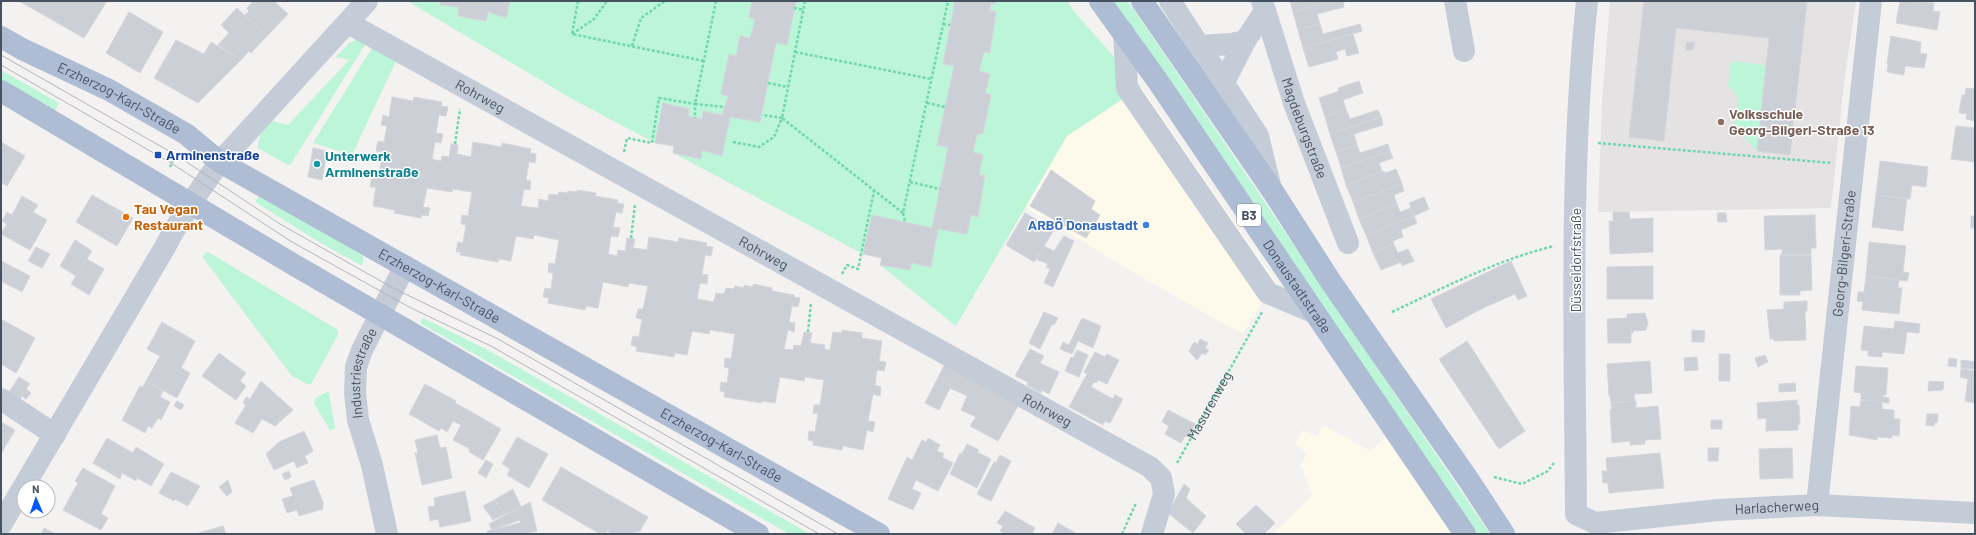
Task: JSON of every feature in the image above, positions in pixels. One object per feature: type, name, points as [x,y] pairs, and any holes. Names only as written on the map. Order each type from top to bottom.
[{"type":"main road","name":"Donaustadtstraße","points":[[1100,1],[1124,33],[1465,534]]},
{"type":"main road","name":"B3","points":[[1142,1],[1272,190],[1331,282],[1468,479],[1504,534]]},
{"type":"main road","name":"Erzherzog-Karl-Straße","points":[[1,37],[109,90],[186,134],[220,162],[879,534]]},
{"type":"main road","points":[[1,91],[750,533]]},
{"type":"street","points":[[1,525],[55,435],[180,218],[203,184],[220,162],[367,1]]},
{"type":"street","points":[[1170,1],[1258,136],[1272,190]]},
{"type":"street","points":[[1455,1],[1464,51]]},
{"type":"street","name":"Düsseldorfstraße","points":[[1581,518],[1576,514],[1575,242],[1581,60],[1588,1]]},
{"type":"street","name":"Georg-Bilgeri-Straße","points":[[1817,506],[1871,1]]},
{"type":"street","name":"Magdeburgstraße","points":[[1224,82],[1264,6]]},
{"type":"street","name":"Magdeburgstraße","points":[[1264,6],[1294,103],[1348,243]]},
{"type":"street","name":"Rohrweg","points":[[348,23],[1150,467],[1163,486]]},
{"type":"street","points":[[1124,33],[1127,88],[1268,294],[1315,313]]},
{"type":"street","points":[[1200,46],[1231,44],[1245,41]]},
{"type":"street","name":"Industriestraße","points":[[387,534],[372,465],[358,420],[355,393],[356,367],[404,266]]},
{"type":"street","points":[[1,399],[55,435]]},
{"type":"street","points":[[1152,534],[1163,486]]},
{"type":"street","name":"Harlacherweg","points":[[1581,518],[1595,523],[1718,510],[1817,506],[1975,513]]},
{"type":"path","points":[[572,34],[578,1]]},
{"type":"path","points":[[572,34],[594,19],[607,1]]},
{"type":"path","points":[[632,46],[641,18],[665,1]]},
{"type":"path","points":[[695,118],[695,104],[716,1]]},
{"type":"path","points":[[732,142],[759,147],[774,137],[782,118],[805,1]]},
{"type":"path","points":[[905,222],[903,213],[948,1]]},
{"type":"path","points":[[794,8],[804,10]]},
{"type":"path","points":[[944,24],[950,25]]},
{"type":"path","points":[[572,34],[704,61]]},
{"type":"path","points":[[795,52],[931,79]]},
{"type":"path","points":[[768,83],[788,87]]},
{"type":"path","points":[[455,144],[464,87]]},
{"type":"path","points":[[627,138],[652,143],[659,98],[724,107]]},
{"type":"path","points":[[927,103],[945,107]]},
{"type":"path","points":[[762,115],[782,118],[903,213]]},
{"type":"path","points":[[1601,143],[1837,163]]},
{"type":"path","points":[[167,172],[178,151]]},
{"type":"path","points":[[910,182],[940,189]]},
{"type":"path","points":[[631,238],[638,183]]},
{"type":"path","points":[[808,332],[824,286],[847,265],[858,269],[874,191]]},
{"type":"path","points":[[1392,312],[1476,272],[1524,254],[1562,245]]},
{"type":"path","name":"Masurenweg","points":[[1163,486],[1252,328],[1266,306]]},
{"type":"path","points":[[1494,477],[1522,484],[1548,472],[1556,460]]},
{"type":"path","points":[[1122,534],[1136,503]]},
{"type":"shaded area","name":"Volksschule Georg-Bilgeri-Straße 13","points":[[1610,1],[1856,1],[1844,83],[1831,208],[1598,212],[1602,102]]},
{"type":"shaded area","name":"ARBÖ Donaustadt","points":[[1141,87],[1281,289],[1261,304],[1243,333],[1224,324],[1131,271],[1025,207],[1067,136]]},
{"type":"shaded area","points":[[1324,425],[1370,451],[1386,437],[1452,534],[1273,534],[1312,495],[1301,465],[1307,453],[1295,444],[1303,430],[1317,436]]},
{"type":"green space","points":[[407,1],[441,1],[440,5],[459,7],[458,16],[485,21],[488,12],[506,18],[510,1],[752,1],[749,17],[755,19],[750,38],[740,36],[736,56],[729,54],[722,94],[728,96],[722,115],[703,111],[702,119],[688,116],[689,109],[663,103],[655,143],[574,100]]},
{"type":"green space","points":[[796,1],[955,1],[943,64],[954,66],[937,145],[948,147],[932,228],[872,215],[863,254],[673,153],[701,159],[702,150],[721,155],[730,117],[760,122],[776,43],[787,45]]},
{"type":"green space","points":[[995,1],[1067,1],[1077,15],[1141,87],[1067,136],[956,326],[880,265],[910,270],[912,263],[930,267],[938,229],[967,234],[971,215],[978,217],[985,176],[979,175],[983,155],[973,152],[977,134],[983,134],[991,95],[985,93],[990,74],[979,71],[984,52],[990,53],[996,12],[990,11],[991,4],[995,4]]},
{"type":"green space","points":[[1110,1],[1127,1],[1135,11],[1490,534],[1476,534]]},
{"type":"green space","points":[[357,39],[366,43],[291,164],[288,165],[258,148],[260,136],[266,127],[273,121],[288,125],[349,60],[336,57],[348,44]]},
{"type":"green space","points":[[372,48],[396,61],[352,155],[313,143]]},
{"type":"green space","points":[[1731,61],[1766,65],[1757,151],[1734,125],[1738,97],[1728,85]]},
{"type":"green space","points":[[1,70],[59,103],[54,113],[1,82]]},
{"type":"green space","points":[[259,196],[360,253],[364,258],[362,266],[319,242],[255,202]]},
{"type":"green space","points":[[208,252],[338,330],[338,335],[311,384],[307,384],[292,376],[207,263],[203,257],[205,253]]},
{"type":"green space","points":[[423,318],[486,349],[810,534],[789,534],[420,323]]},
{"type":"green space","points":[[327,392],[329,393],[335,428],[330,430],[314,403],[316,398]]},
{"type":"building","points":[[19,1],[107,1],[84,38]]},
{"type":"building","points":[[253,1],[274,1],[288,14],[267,36],[245,15],[249,11],[247,8]]},
{"type":"building","points":[[441,1],[510,1],[506,18],[488,12],[486,21],[458,16],[459,7],[440,5]]},
{"type":"building","points":[[752,1],[796,1],[787,45],[776,43],[760,122],[730,117],[722,156],[702,150],[701,159],[673,153],[674,146],[655,143],[663,103],[689,109],[688,116],[702,119],[703,111],[722,115],[728,96],[721,94],[729,54],[736,56],[740,36],[750,38],[755,19],[749,17]]},
{"type":"building","points":[[955,1],[995,1],[995,4],[991,4],[990,11],[996,11],[990,53],[984,52],[979,71],[990,74],[985,93],[991,95],[983,134],[977,134],[973,152],[983,155],[979,175],[985,175],[978,217],[971,215],[967,234],[938,229],[931,267],[912,263],[910,270],[880,265],[882,258],[863,254],[872,215],[932,228],[948,147],[937,145],[954,66],[943,64]]},
{"type":"building","points":[[1290,1],[1333,1],[1293,12]]},
{"type":"building","points":[[1333,1],[1343,1],[1344,7],[1317,14],[1320,24],[1298,30],[1293,12]]},
{"type":"building","points":[[1644,1],[1807,1],[1790,155],[1757,151],[1769,38],[1676,28],[1664,141],[1629,137]]},
{"type":"building","points":[[1900,1],[1934,3],[1933,11],[1940,12],[1937,30],[1896,23]]},
{"type":"building","points":[[237,8],[267,36],[251,53],[249,51],[241,60],[218,45],[229,33],[221,25]]},
{"type":"building","points":[[129,12],[163,32],[140,73],[106,53]]},
{"type":"building","points":[[1320,24],[1323,34],[1360,24],[1362,31],[1303,48],[1298,30]]},
{"type":"building","points":[[1353,34],[1359,53],[1347,56],[1345,49],[1336,52],[1338,59],[1309,67],[1303,48]]},
{"type":"building","points":[[1891,36],[1921,42],[1920,53],[1927,54],[1924,68],[1905,66],[1904,75],[1887,72]]},
{"type":"building","points":[[176,40],[204,54],[211,42],[241,60],[198,103],[154,78]]},
{"type":"building","points":[[1686,42],[1694,42],[1694,50],[1686,50]]},
{"type":"building","points":[[1359,81],[1363,93],[1343,100],[1346,109],[1325,117],[1319,98],[1339,91],[1338,88]]},
{"type":"building","points":[[1966,88],[1975,89],[1975,121],[1966,119],[1967,114],[1959,113],[1962,95],[1965,95]]},
{"type":"building","points":[[392,97],[413,101],[414,97],[442,102],[441,106],[448,107],[446,116],[439,115],[436,133],[443,134],[441,143],[435,142],[432,159],[441,161],[442,156],[449,157],[451,144],[458,145],[457,154],[471,157],[473,142],[502,147],[502,143],[531,149],[530,153],[536,154],[535,163],[529,162],[526,180],[531,181],[530,190],[524,189],[521,206],[538,208],[539,199],[548,201],[549,194],[558,195],[559,192],[577,192],[577,190],[596,193],[595,196],[618,200],[617,203],[624,204],[622,213],[616,212],[613,227],[620,228],[618,237],[611,236],[608,254],[617,256],[618,250],[625,251],[627,238],[635,239],[633,248],[647,250],[649,237],[678,242],[679,238],[707,243],[706,246],[713,247],[711,256],[705,255],[702,274],[708,275],[707,284],[700,283],[697,299],[714,302],[716,293],[724,294],[726,288],[734,289],[735,286],[744,288],[744,285],[753,287],[753,284],[772,288],[772,291],[794,295],[794,297],[800,298],[798,307],[792,306],[789,322],[795,323],[794,332],[788,330],[784,349],[793,350],[794,345],[801,346],[804,332],[812,333],[810,343],[825,345],[824,349],[830,350],[833,332],[842,333],[842,330],[862,333],[862,338],[882,341],[879,361],[886,362],[884,371],[877,370],[875,385],[881,387],[880,396],[873,394],[868,421],[875,422],[873,432],[867,430],[863,450],[843,446],[842,450],[813,445],[813,441],[808,440],[809,431],[815,432],[818,414],[813,413],[814,405],[820,405],[824,380],[805,377],[804,381],[780,377],[775,403],[762,401],[762,403],[724,397],[725,392],[720,391],[721,382],[727,383],[729,368],[724,367],[725,358],[731,359],[735,334],[710,330],[709,334],[692,331],[687,355],[675,353],[674,357],[636,351],[637,347],[631,345],[633,336],[639,337],[642,319],[636,318],[638,309],[643,309],[648,286],[629,283],[628,287],[603,282],[598,308],[586,306],[585,310],[548,303],[549,298],[543,297],[545,288],[551,289],[553,273],[548,272],[549,263],[555,264],[559,240],[534,235],[533,239],[516,236],[511,261],[499,259],[498,262],[460,255],[461,252],[456,252],[458,242],[463,243],[466,225],[461,224],[462,215],[468,216],[472,192],[453,189],[452,192],[427,188],[423,207],[430,208],[428,216],[422,215],[421,218],[394,213],[395,210],[373,206],[376,187],[370,187],[372,176],[378,177],[383,152],[376,151],[378,141],[384,142],[387,126],[381,125],[383,115],[389,117]]},
{"type":"building","points":[[1346,109],[1350,119],[1378,110],[1381,117],[1330,134],[1325,117]]},
{"type":"building","points":[[1381,117],[1383,125],[1354,134],[1357,145],[1336,152],[1330,134]]},
{"type":"building","points":[[1956,126],[1975,128],[1975,162],[1951,159]]},
{"type":"building","points":[[1,142],[25,156],[7,186],[1,182]]},
{"type":"building","points":[[1388,144],[1390,151],[1341,168],[1336,152],[1357,145],[1360,153]]},
{"type":"building","name":"Unterwerk Arminenstraße","points":[[313,148],[327,151],[322,180],[308,177]]},
{"type":"building","points":[[1390,151],[1393,158],[1379,163],[1382,172],[1346,185],[1341,168]]},
{"type":"building","points":[[1880,161],[1928,167],[1926,187],[1912,185],[1910,199],[1876,195]]},
{"type":"building","points":[[1396,169],[1402,184],[1353,202],[1346,185],[1384,171],[1385,173]]},
{"type":"building","points":[[1051,170],[1095,201],[1091,209],[1100,215],[1086,238],[1030,206]]},
{"type":"building","points":[[1402,184],[1404,191],[1394,195],[1397,204],[1359,219],[1353,202]]},
{"type":"building","points":[[92,195],[133,218],[117,246],[76,222]]},
{"type":"building","points":[[1876,195],[1907,198],[1903,231],[1872,227]]},
{"type":"building","points":[[22,196],[38,205],[33,212],[47,220],[30,250],[1,234],[7,224],[2,221],[7,212],[12,215]]},
{"type":"building","points":[[1424,197],[1429,209],[1414,216],[1409,203]]},
{"type":"building","points":[[1397,204],[1400,212],[1411,208],[1414,216],[1366,235],[1359,219]]},
{"type":"building","points":[[1613,212],[1629,212],[1630,219],[1653,218],[1653,252],[1610,254],[1609,221],[1613,221]]},
{"type":"building","points":[[1025,213],[1054,230],[1034,262],[1006,245]]},
{"type":"building","points":[[1717,213],[1726,213],[1727,222],[1718,222]]},
{"type":"building","points":[[1815,215],[1816,248],[1811,248],[1811,255],[1782,255],[1782,249],[1765,250],[1764,216]]},
{"type":"building","points":[[1414,216],[1417,223],[1401,230],[1403,237],[1393,241],[1394,244],[1373,253],[1366,235]]},
{"type":"building","points":[[1971,216],[1975,216],[1975,228],[1971,228]]},
{"type":"building","points":[[1064,236],[1074,241],[1053,287],[1044,283],[1050,269],[1046,267],[1048,264],[1036,259],[1044,246],[1054,251]]},
{"type":"building","points":[[75,240],[92,251],[76,276],[60,266]]},
{"type":"building","points":[[1869,242],[1906,246],[1903,272],[1909,273],[1907,281],[1866,276]]},
{"type":"building","points":[[1394,244],[1398,253],[1408,249],[1414,261],[1402,266],[1401,262],[1381,270],[1373,253]]},
{"type":"building","points":[[36,247],[50,254],[42,268],[28,261]]},
{"type":"building","points":[[1780,255],[1811,255],[1812,290],[1800,291],[1800,295],[1780,295]]},
{"type":"building","points":[[87,259],[104,269],[89,295],[71,284]]},
{"type":"building","points":[[1,261],[30,276],[22,292],[1,281]]},
{"type":"building","points":[[1511,261],[1527,296],[1518,300],[1515,294],[1483,308],[1446,328],[1431,299]]},
{"type":"building","points":[[1653,266],[1653,299],[1607,299],[1607,267]]},
{"type":"building","points":[[1866,276],[1899,280],[1898,288],[1902,288],[1899,314],[1862,310],[1863,302],[1857,301],[1858,292],[1864,292]]},
{"type":"building","points":[[1807,301],[1807,311],[1805,311],[1806,340],[1774,341],[1774,339],[1770,339],[1767,310],[1784,309],[1784,302]]},
{"type":"building","points":[[1044,312],[1058,318],[1054,325],[1052,324],[1040,349],[1029,343]]},
{"type":"building","points":[[1645,313],[1648,323],[1646,330],[1633,331],[1633,333],[1631,333],[1631,343],[1608,343],[1607,319],[1627,318],[1627,314]]},
{"type":"building","points":[[1082,318],[1101,326],[1093,348],[1078,341],[1072,354],[1060,349],[1063,342],[1069,345]]},
{"type":"building","points":[[1,319],[35,338],[16,373],[1,364]]},
{"type":"building","points":[[1895,321],[1920,324],[1919,333],[1907,332],[1904,354],[1882,352],[1882,357],[1868,356],[1868,351],[1861,350],[1864,326],[1894,329]]},
{"type":"building","points":[[162,322],[195,341],[181,368],[190,373],[177,398],[146,381],[160,356],[147,349]]},
{"type":"building","points":[[1692,330],[1705,331],[1704,342],[1692,342]]},
{"type":"building","points":[[1200,339],[1208,343],[1205,348],[1209,350],[1205,355],[1202,353],[1197,360],[1189,351],[1194,342],[1198,344]]},
{"type":"building","points":[[1467,341],[1525,431],[1499,449],[1439,359]]},
{"type":"building","points":[[1030,349],[1044,356],[1040,363],[1059,372],[1049,394],[1042,390],[1041,393],[1027,385],[1028,382],[1015,376]]},
{"type":"building","points":[[1077,350],[1088,355],[1079,377],[1065,371],[1071,357],[1073,358]]},
{"type":"building","points":[[1095,352],[1105,357],[1107,354],[1119,360],[1107,384],[1098,380],[1096,383],[1094,382],[1091,387],[1113,399],[1115,395],[1123,399],[1110,423],[1105,421],[1103,425],[1069,407],[1087,374],[1084,372]]},
{"type":"building","points":[[219,353],[246,373],[240,381],[246,386],[236,400],[202,376]]},
{"type":"building","points":[[1719,354],[1730,354],[1730,381],[1719,381]]},
{"type":"building","points":[[1765,355],[1768,362],[1758,367],[1755,358]]},
{"type":"building","points":[[1697,357],[1698,370],[1685,371],[1684,358]]},
{"type":"building","points":[[1949,358],[1957,359],[1956,367],[1948,366]]},
{"type":"building","points":[[1961,360],[1975,362],[1975,369],[1961,368]]},
{"type":"building","points":[[1650,361],[1652,393],[1634,394],[1635,401],[1611,403],[1609,396],[1607,364]]},
{"type":"building","points":[[945,364],[1018,406],[998,441],[970,426],[976,417],[961,410],[967,396],[950,388],[939,410],[925,403]]},
{"type":"building","points":[[1856,366],[1888,368],[1886,395],[1883,395],[1883,397],[1889,398],[1889,403],[1861,400],[1861,393],[1854,392]]},
{"type":"building","points":[[1961,369],[1975,371],[1975,403],[1965,401],[1968,379],[1960,377]]},
{"type":"building","points":[[19,377],[30,384],[26,389],[31,393],[26,399],[22,396],[20,399],[9,392]]},
{"type":"building","points":[[146,381],[163,391],[160,397],[170,402],[161,420],[158,418],[152,428],[148,426],[145,433],[122,420],[140,386],[143,387]]},
{"type":"building","points":[[261,381],[293,410],[275,426],[262,419],[253,433],[235,423],[246,405],[243,403],[246,397],[250,399]]},
{"type":"building","points":[[1929,381],[1944,382],[1943,390],[1928,391]]},
{"type":"building","points":[[1795,383],[1796,391],[1779,392],[1779,384]]},
{"type":"building","points":[[425,384],[456,401],[455,403],[461,406],[447,432],[441,428],[439,431],[409,414]]},
{"type":"building","points":[[1797,400],[1797,405],[1799,405],[1800,424],[1798,424],[1798,430],[1766,431],[1766,418],[1758,419],[1757,403]]},
{"type":"building","points":[[1861,400],[1882,402],[1882,409],[1894,410],[1894,419],[1900,419],[1899,436],[1892,435],[1892,438],[1877,437],[1877,440],[1849,435],[1851,406],[1860,407]]},
{"type":"building","points":[[177,401],[184,405],[181,410],[174,406]]},
{"type":"building","points":[[1636,401],[1636,408],[1658,406],[1661,439],[1645,440],[1645,444],[1630,445],[1630,441],[1612,443],[1611,403]]},
{"type":"building","points":[[461,406],[501,429],[483,460],[469,452],[470,449],[453,440],[461,425],[453,421]]},
{"type":"building","points":[[1168,410],[1195,424],[1188,437],[1185,436],[1181,443],[1165,434],[1169,426],[1162,422]]},
{"type":"building","points":[[1927,414],[1938,414],[1937,423],[1935,422],[1934,426],[1926,425]]},
{"type":"building","points":[[1711,420],[1722,420],[1722,429],[1711,429]]},
{"type":"building","points":[[1,422],[15,430],[1,454]]},
{"type":"building","points":[[304,431],[313,451],[305,456],[308,463],[297,468],[294,461],[274,470],[266,454],[279,442]]},
{"type":"building","points":[[437,435],[440,448],[446,447],[452,478],[422,485],[415,453],[418,453],[415,440]]},
{"type":"building","points":[[517,437],[548,454],[529,488],[507,475],[510,469],[502,464]]},
{"type":"building","points":[[107,438],[133,453],[136,447],[164,464],[151,486],[137,478],[136,481],[122,473],[120,479],[93,463]]},
{"type":"building","points":[[928,438],[940,445],[937,451],[944,454],[942,457],[953,463],[938,491],[916,480],[912,489],[921,493],[913,510],[888,499],[907,457],[912,460],[922,440],[926,442]]},
{"type":"building","points":[[967,444],[979,450],[977,452],[991,459],[977,488],[950,474],[960,453],[962,454]]},
{"type":"building","points":[[1708,448],[1719,448],[1718,461],[1708,461]]},
{"type":"building","points":[[1792,448],[1793,478],[1760,479],[1759,449]]},
{"type":"building","points":[[1660,453],[1664,488],[1609,493],[1608,483],[1603,483],[1602,471],[1607,471],[1606,458]]},
{"type":"building","points":[[1000,455],[1011,461],[991,501],[977,494],[994,462],[996,463]]},
{"type":"building","points":[[486,460],[493,464],[486,478],[478,473]]},
{"type":"building","points":[[561,467],[648,517],[640,531],[629,534],[612,534],[607,531],[606,534],[600,534],[542,500]]},
{"type":"building","points":[[83,468],[115,486],[101,514],[108,518],[101,530],[63,510],[78,483],[75,481]]},
{"type":"building","points":[[289,471],[291,477],[285,480],[282,474]]},
{"type":"building","points":[[171,472],[200,486],[188,506],[159,493]]},
{"type":"building","points":[[228,480],[232,492],[227,496],[219,487]]},
{"type":"building","points":[[314,480],[323,502],[323,509],[299,516],[297,510],[287,513],[282,499],[293,496],[290,488]]},
{"type":"building","points":[[1184,484],[1190,489],[1186,498],[1206,516],[1193,533],[1168,513]]},
{"type":"building","points":[[513,489],[521,507],[505,514],[494,500]]},
{"type":"building","points":[[465,491],[471,521],[440,527],[438,519],[430,521],[428,507],[435,506],[434,498]]},
{"type":"building","points":[[494,500],[505,514],[493,520],[483,506]]},
{"type":"building","points":[[530,502],[537,531],[524,534],[487,534],[487,531],[492,530],[489,524]],"holes":[[[520,520],[520,523],[494,529]]]},
{"type":"building","points":[[1256,505],[1275,523],[1264,534],[1246,534],[1236,524]]},
{"type":"building","points":[[1005,511],[1035,528],[1032,534],[1005,534],[1000,531],[1003,526],[997,523]]},
{"type":"building","points":[[1058,523],[1077,534],[1052,534]]},
{"type":"building","points":[[223,526],[226,534],[195,534]]},
{"type":"building","points":[[44,528],[55,534],[41,534]]},
{"type":"tram line","points":[[1,55],[176,155],[280,224],[393,288],[498,339],[838,534]]},
{"type":"tram line","points":[[1,65],[171,163],[292,242],[411,308],[491,346],[819,534]]},
{"type":"place","name":"Volksschule Georg-Bilgeri-Straße 13","points":[[1721,122]]},
{"type":"place","name":"Arminenstraße","points":[[158,155]]},
{"type":"place","name":"Unterwerk Arminenstraße","points":[[317,164]]},
{"type":"place","name":"Tau Vegan Restaurant","points":[[126,217]]},
{"type":"place","name":"ARBÖ Donaustadt","points":[[1146,225]]}]
